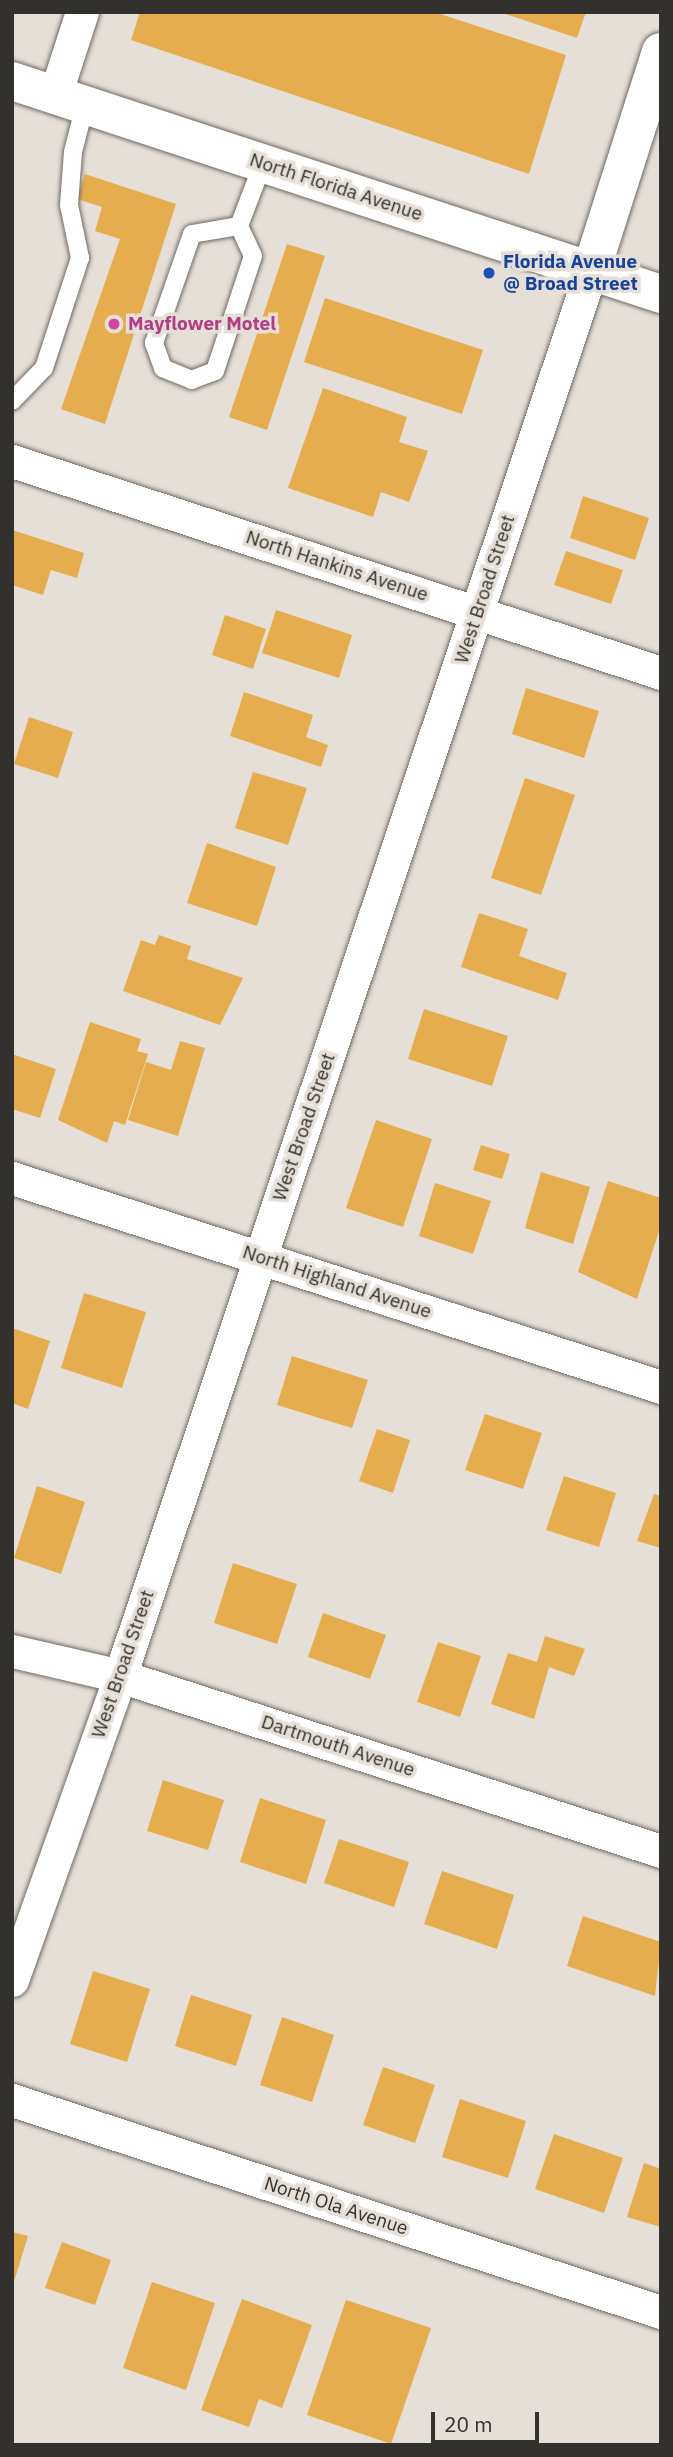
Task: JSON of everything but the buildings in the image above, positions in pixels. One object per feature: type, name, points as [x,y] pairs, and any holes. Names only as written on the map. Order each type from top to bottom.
[{"type":"main road","points":[[591,271],[661,52]]},
{"type":"main road","name":"North Florida Avenue","points":[[12,81],[661,294]]},
{"type":"street","points":[[70,100],[82,12]]},
{"type":"street","name":"West Broad Street","points":[[12,1980],[120,1676],[591,271]]},
{"type":"street","name":"North Hankins Avenue","points":[[12,461],[661,673]]},
{"type":"street","name":"North Highland Avenue","points":[[12,1178],[661,1387]]},
{"type":"street","name":"Dartmouth Avenue","points":[[12,1651],[120,1676],[661,1851]]},
{"type":"street","name":"North Ola Avenue","points":[[12,2100],[661,2312]]},
{"type":"lane","points":[[12,401],[44,368],[80,258],[69,205],[73,152],[70,100]]},
{"type":"lane","points":[[239,226],[192,234],[154,343],[163,368],[192,380],[215,371],[253,256],[239,226],[263,163]]},
{"type":"place","name":"Florida Avenue @ Broad Street","points":[[489,273]]},
{"type":"place","name":"Mayflower Motel","points":[[114,324]]}]
